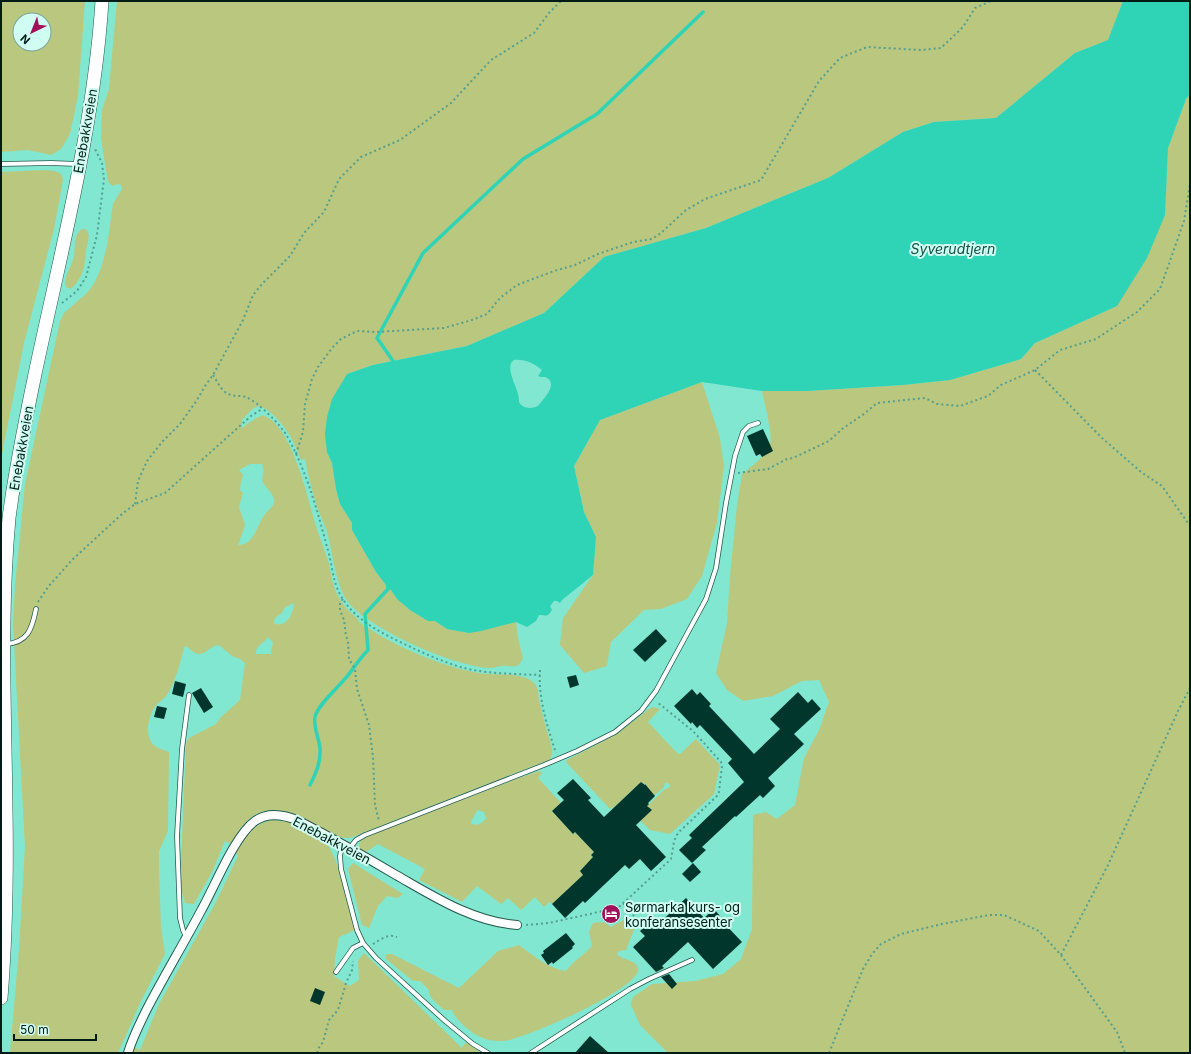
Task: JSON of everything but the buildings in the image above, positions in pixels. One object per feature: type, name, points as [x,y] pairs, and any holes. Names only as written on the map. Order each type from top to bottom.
[{"type":"main road","name":"Enebakkveien","points":[[1,998],[6,870],[3,644],[5,566],[13,489],[26,418],[84,143],[95,73],[102,1]]},
{"type":"street","name":"Enebakkveien","points":[[128,1053],[135,1035],[165,974],[235,846],[244,831],[256,820],[269,815],[282,815],[304,823],[428,893],[457,907],[494,922],[517,925]]},
{"type":"lane","points":[[1,164],[80,164]]},
{"type":"lane","points":[[488,1053],[473,1044],[444,1020],[366,948],[357,930],[341,869],[340,856],[346,847],[360,837],[559,759],[592,744],[622,727],[636,716],[652,698],[697,618],[710,589],[716,568],[735,456],[743,432],[749,426],[758,423]]},
{"type":"lane","points":[[3,644],[18,642],[26,636],[32,627],[36,609]]},
{"type":"lane","points":[[186,937],[180,918],[177,836],[182,750],[189,695]]},
{"type":"lane","points":[[336,972],[353,948],[363,943]]},
{"type":"lane","points":[[531,1053],[630,989],[692,960]]},
{"type":"path","points":[[135,504],[138,481],[147,461],[162,442],[180,424],[213,376],[243,320],[253,295],[290,256],[304,233],[324,212],[339,179],[361,157],[400,140],[451,103],[491,60],[534,33],[548,13],[561,1]]},
{"type":"path","points":[[296,454],[303,432],[305,404],[312,379],[318,366],[341,339],[357,331],[376,332],[444,328],[472,320],[487,314],[500,298],[517,285],[560,268],[575,265],[598,254],[633,242],[652,239],[661,233],[686,210],[705,200],[761,180],[819,81],[840,58],[867,47],[922,50],[941,48],[963,27],[975,8],[991,1]]},
{"type":"path","points":[[50,305],[58,305],[64,302],[81,286],[89,268],[97,235],[104,170],[97,151],[94,147],[84,143]]},
{"type":"path","points":[[731,474],[768,469],[829,441],[842,429],[877,403],[925,398],[937,404],[960,406],[988,396],[1001,384],[1035,370],[1060,350],[1096,339],[1137,312],[1160,290],[1184,221],[1190,184]]},
{"type":"path","points":[[1035,370],[1102,438],[1141,472],[1162,486],[1190,526]]},
{"type":"path","points":[[213,376],[229,395],[246,397],[254,401],[281,427],[287,435],[302,467],[322,528],[336,584],[343,599],[353,612],[373,627],[402,643],[445,662],[474,670],[540,675]]},
{"type":"path","points":[[36,609],[48,587],[72,560],[135,504],[165,493],[251,416],[262,409]]},
{"type":"path","points":[[343,599],[340,603],[340,610],[349,645],[349,662],[355,669],[357,689],[369,725],[373,757],[375,805],[381,828]]},
{"type":"path","points":[[540,670],[540,691],[544,714],[559,759]]},
{"type":"path","points":[[1061,955],[1108,865],[1178,711],[1190,688]]},
{"type":"path","points":[[517,925],[549,923],[618,907],[671,859],[674,842],[680,831],[716,797],[719,792],[722,766],[721,762],[693,731],[652,698]]},
{"type":"path","points":[[623,903],[643,926]]},
{"type":"path","points":[[830,1053],[862,969],[872,954],[882,944],[901,934],[989,915],[1004,915],[1039,931],[1061,955],[1117,1032],[1125,1053]]},
{"type":"path","points":[[366,948],[385,937],[392,935],[397,937]]},
{"type":"path","points":[[317,1053],[323,1042],[329,1020],[338,1010],[346,983],[352,970],[353,948]]},
{"type":"shaded area","points":[[1,1],[85,1],[78,96],[70,134],[61,149],[51,155],[28,150],[1,152]]},
{"type":"shaded area","points":[[117,1],[1123,1],[1109,40],[1075,53],[996,118],[934,122],[903,132],[828,178],[706,228],[604,257],[544,313],[467,346],[373,365],[347,374],[335,395],[330,408],[329,457],[332,463],[340,504],[352,523],[352,530],[376,572],[397,599],[410,610],[423,618],[435,621],[447,629],[469,633],[516,622],[523,658],[519,665],[490,668],[456,661],[414,645],[374,624],[359,613],[348,602],[340,586],[327,532],[315,501],[305,459],[301,460],[289,434],[270,412],[265,408],[260,407],[256,407],[250,411],[242,420],[242,428],[263,415],[273,421],[282,432],[290,446],[303,480],[329,564],[334,586],[339,598],[346,608],[358,619],[359,622],[372,631],[416,654],[464,670],[485,674],[524,677],[530,680],[537,688],[539,702],[552,748],[552,756],[549,760],[350,838],[342,838],[302,818],[283,811],[263,811],[254,815],[245,823],[231,844],[225,841],[212,872],[194,904],[185,903],[180,886],[186,743],[189,738],[216,724],[221,717],[240,700],[245,663],[232,656],[219,645],[216,645],[201,654],[195,653],[186,646],[184,648],[173,684],[167,695],[154,708],[150,717],[148,728],[149,738],[152,742],[157,747],[169,752],[168,831],[159,851],[161,927],[165,954],[141,1001],[118,1053],[10,1053],[19,949],[25,847],[13,624],[15,586],[25,484],[60,321],[64,313],[88,292],[95,282],[101,268],[107,246],[113,204],[122,189],[121,185],[117,184],[113,186],[108,182],[101,139],[102,110],[109,89]],"holes":[[[250,464],[262,464],[263,482],[273,496],[274,503],[263,517],[252,538],[247,543],[238,546],[245,525],[239,507],[243,493],[240,490],[243,475],[239,470]],[[294,603],[289,618],[283,623],[275,624],[275,618],[282,613],[284,608]],[[268,637],[273,642],[272,654],[256,654],[258,647]]]},
{"type":"shaded area","points":[[1190,94],[1190,1053],[668,1053],[640,1025],[631,1005],[633,997],[652,984],[695,981],[723,974],[741,959],[752,929],[753,815],[766,812],[777,819],[795,805],[804,758],[819,730],[829,702],[819,680],[802,681],[773,696],[743,701],[727,690],[716,673],[727,623],[737,505],[742,474],[762,457],[771,440],[762,391],[807,391],[903,385],[950,380],[1021,359],[1035,343],[1117,306],[1165,215],[1168,148],[1186,99]]},
{"type":"shaded area","points":[[44,170],[55,171],[61,174],[63,180],[54,229],[24,343],[1,459],[1,172]]},
{"type":"shaded area","points":[[82,229],[85,229],[89,235],[85,262],[81,276],[71,289],[66,287],[65,283],[74,256],[76,238]]},
{"type":"shaded area","points":[[702,382],[720,438],[724,466],[717,523],[702,576],[687,599],[661,609],[644,610],[611,642],[607,666],[584,673],[560,645],[563,618],[593,575],[596,537],[584,512],[574,466],[600,420]]},
{"type":"shaded area","points":[[653,707],[660,709],[648,722],[678,754],[680,754],[696,739],[720,765],[714,794],[670,834],[650,830],[639,819],[651,810],[647,806],[665,789],[669,788],[670,785],[668,783],[665,783],[664,787],[654,796],[646,785],[641,782],[613,808],[612,807],[610,809],[566,762],[567,760],[617,734]]},
{"type":"shaded area","points":[[539,771],[542,773],[538,778],[561,803],[552,811],[573,834],[575,832],[594,852],[591,855],[597,861],[583,867],[580,871],[583,875],[552,904],[549,902],[544,907],[535,897],[521,910],[508,898],[501,904],[477,886],[462,902],[419,880],[425,869],[378,844],[366,852],[359,848],[360,841],[373,834]],"holes":[[[477,810],[484,812],[486,818],[480,824],[472,824],[471,822]]]},
{"type":"shaded area","points":[[274,820],[288,822],[307,830],[322,839],[328,845],[335,859],[355,930],[339,937],[334,976],[350,986],[359,980],[358,961],[364,953],[462,1048],[466,1042],[481,1053],[133,1053],[134,1047],[140,1050],[159,1004],[215,904],[238,856],[236,853],[239,847],[251,831],[256,827],[267,821]]},
{"type":"shaded area","points":[[353,863],[403,894],[398,898],[387,896],[378,906],[369,928],[362,925],[348,869]]},
{"type":"shaded area","points":[[625,919],[632,922],[635,927],[626,950],[619,951],[617,954],[635,963],[638,969],[634,978],[602,1000],[579,1012],[534,1032],[504,1041],[488,1040],[476,1035],[457,1019],[452,1010],[444,1010],[434,1001],[430,996],[429,990],[420,981],[413,981],[385,957],[387,954],[392,954],[459,988],[498,951],[519,945],[547,964],[566,971],[592,946],[589,932],[593,923],[604,922],[611,927]]},
{"type":"water","name":"Syverudtjern","points":[[1123,1],[1190,1],[1190,94],[1186,99],[1168,148],[1165,215],[1147,258],[1117,306],[1035,343],[1021,359],[950,380],[903,385],[807,391],[762,391],[702,382],[600,420],[574,466],[584,512],[596,537],[593,575],[560,603],[554,601],[550,606],[552,610],[547,616],[539,615],[536,621],[527,627],[516,622],[469,633],[447,629],[435,621],[428,621],[410,610],[397,599],[391,590],[386,588],[386,585],[376,572],[352,530],[352,523],[340,504],[332,463],[327,452],[325,434],[327,417],[332,399],[347,374],[373,365],[467,346],[544,313],[604,257],[706,228],[828,178],[903,132],[934,122],[996,118],[1075,53],[1108,40]],"holes":[[[514,360],[532,363],[542,370],[538,376],[545,377],[551,383],[549,391],[538,406],[527,408],[519,402],[518,392],[510,367]]]},
{"type":"waterway","points":[[393,361],[377,338],[423,253],[523,159],[597,114],[703,12]]},
{"type":"waterway","points":[[310,785],[320,758],[320,748],[315,725],[315,717],[320,707],[368,650],[365,614],[388,589]]},
{"type":"place","name":"Sørmarka kurs- og konferansesenter","points":[[611,914]]}]
